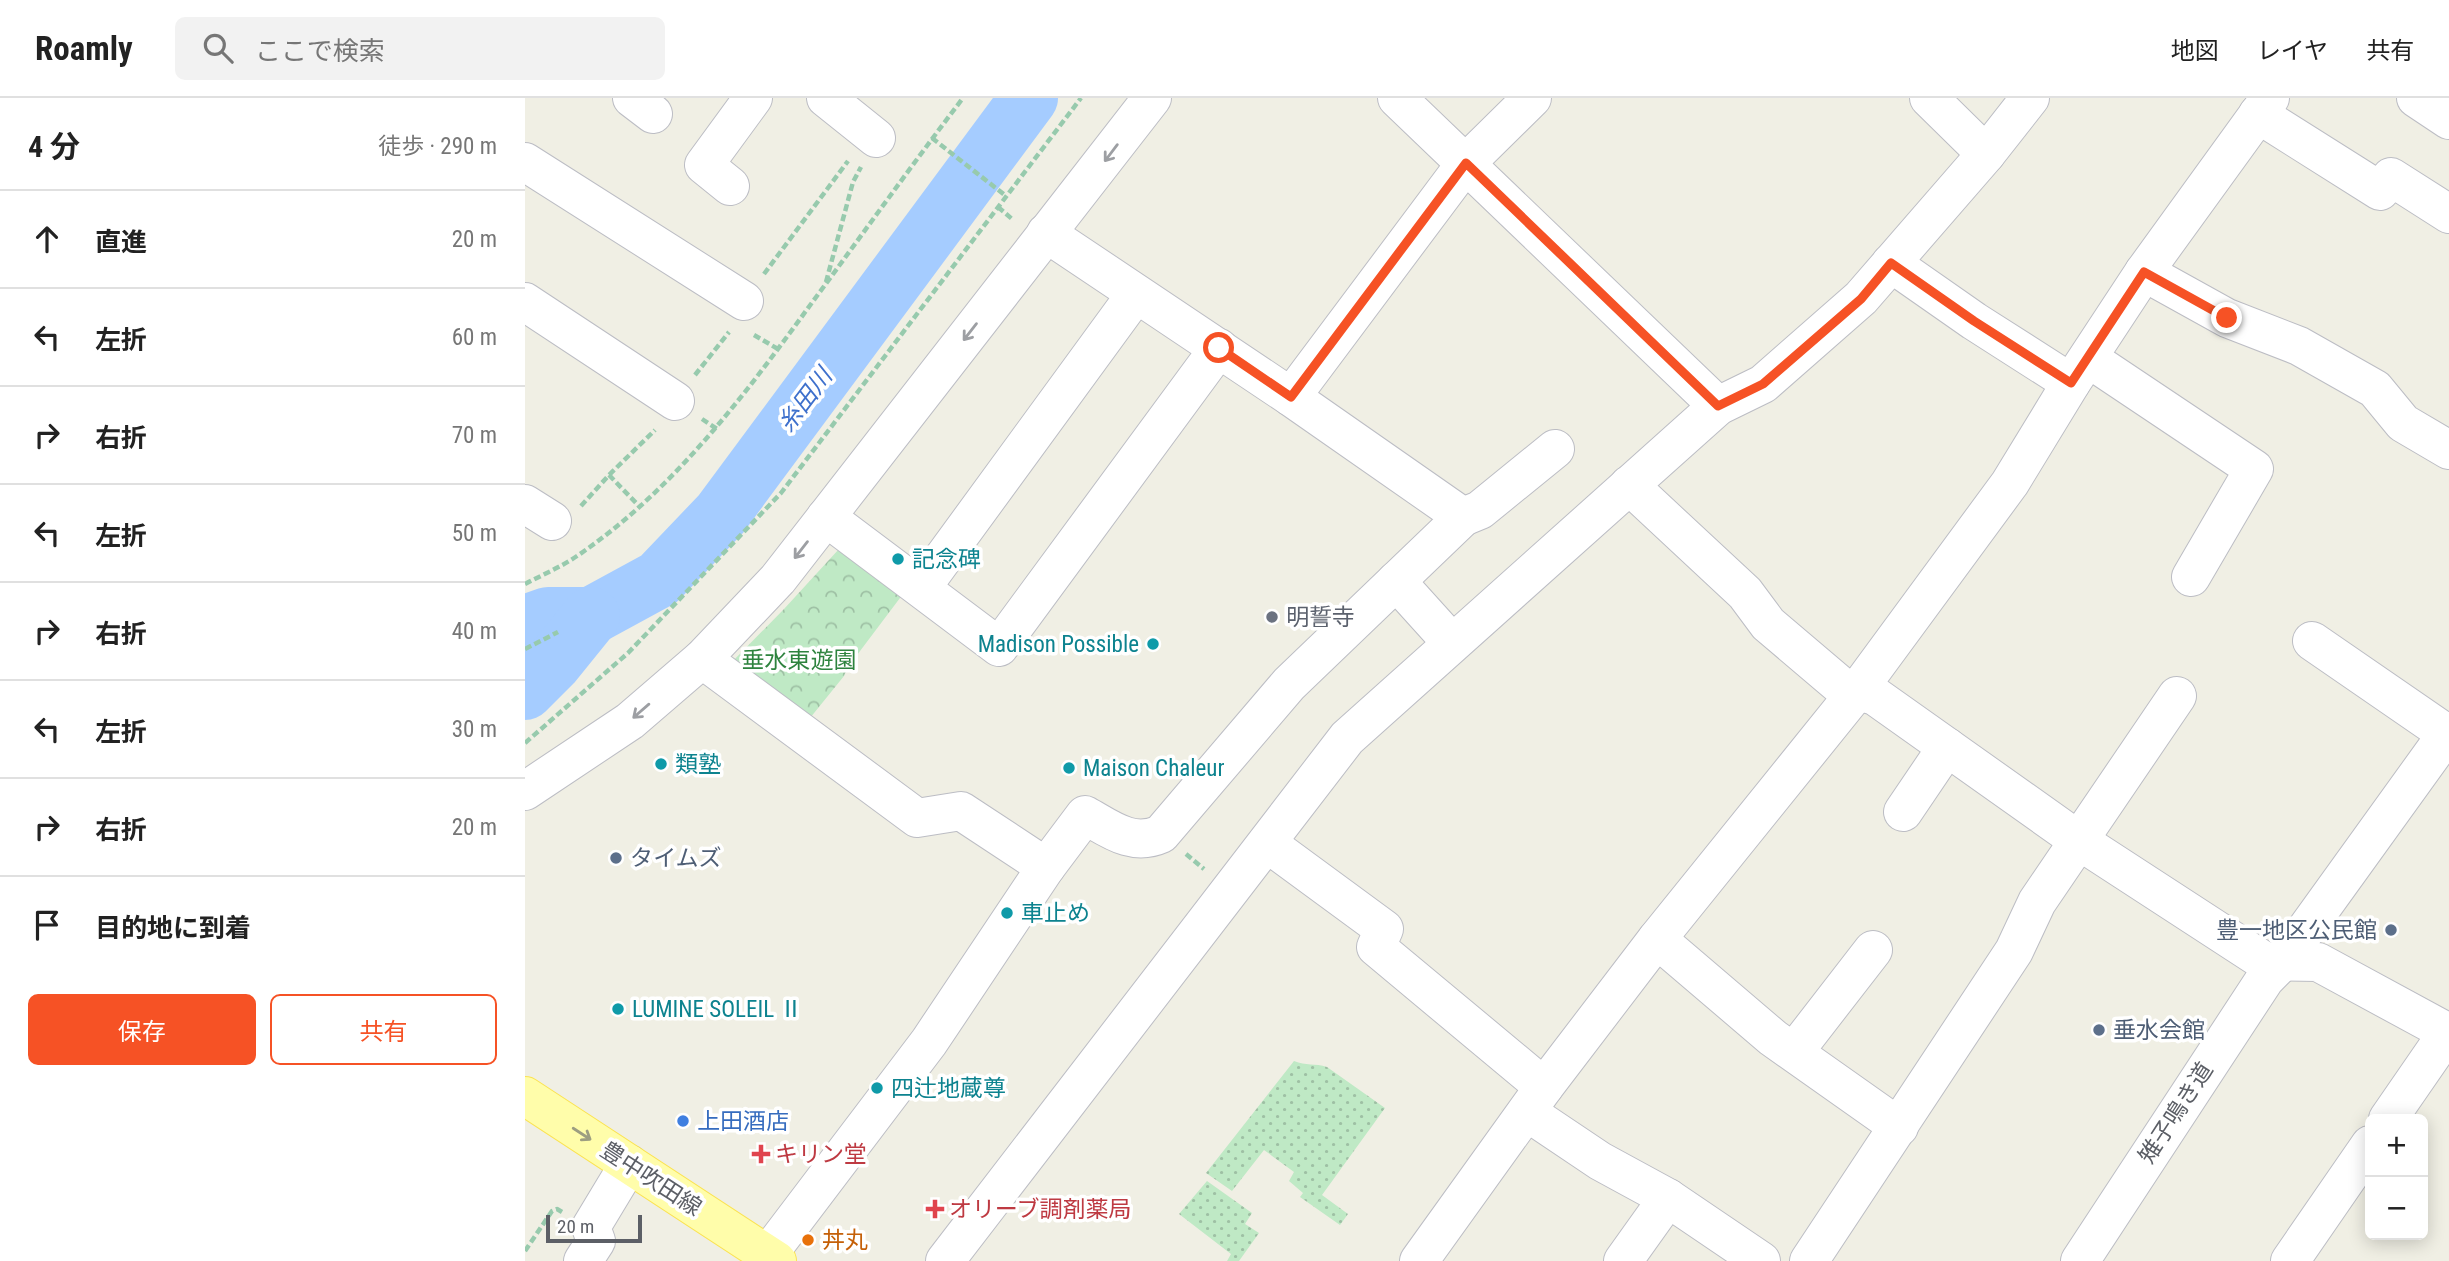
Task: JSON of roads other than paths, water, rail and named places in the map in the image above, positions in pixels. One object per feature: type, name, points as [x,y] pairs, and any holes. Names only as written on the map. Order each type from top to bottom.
[{"type":"main road","name":"豊中吹田線","points":[[525,1096],[769,1259]]},
{"type":"street","points":[[730,186],[703,165],[753,98]]},
{"type":"street","points":[[826,98],[890,149]]},
{"type":"street","points":[[525,791],[630,721],[702,659],[778,579],[1152,98]]},
{"type":"street","points":[[1397,98],[1718,406]]},
{"type":"street","points":[[1291,397],[1466,163],[1532,98]]},
{"type":"street","points":[[1929,98],[1986,154]]},
{"type":"street","points":[[945,1261],[1347,738],[1718,406],[1763,384],[1861,299],[1986,154],[2030,98]]},
{"type":"street","points":[[2416,98],[2449,120]]},
{"type":"street","points":[[1419,1261],[1535,1100],[1657,939],[1857,691],[2010,483],[2144,272],[2264,106],[2380,191],[2391,177],[2449,214]]},
{"type":"street","points":[[525,162],[744,301]]},
{"type":"street","points":[[1047,233],[1291,397],[1463,517]]},
{"type":"street","points":[[1891,263],[1974,321],[2080,370],[2254,469],[2191,577]]},
{"type":"street","points":[[2144,272],[2227,318],[2299,346],[2375,388],[2403,423],[2449,450]]},
{"type":"street","points":[[922,587],[1136,294]]},
{"type":"street","points":[[525,302],[675,401]]},
{"type":"street","points":[[826,517],[999,647],[1219,348]]},
{"type":"street","points":[[769,1259],[929,1042],[1046,867],[1085,815],[1124,838],[1149,840],[1161,834],[1289,684],[1463,517],[1480,510],[1556,449]]},
{"type":"street","points":[[1629,485],[1745,593],[1768,624],[1841,686],[1875,696],[2078,840],[2264,961],[2318,962],[2449,1033],[2392,1114]]},
{"type":"street","points":[[1395,581],[1452,643]]},
{"type":"street","points":[[2312,640],[2448,732]]},
{"type":"street","points":[[702,659],[917,818],[961,811],[1046,867]]},
{"type":"street","points":[[1809,1261],[2014,951],[2037,902],[2177,696]]},
{"type":"street","name":"雉子鳴き道","points":[[2080,1261],[2265,979],[2284,960],[2448,732]]},
{"type":"street","points":[[1903,812],[1947,747]]},
{"type":"street","points":[[1267,843],[1384,929],[1376,947],[1600,1161],[1668,1198],[1761,1261]]},
{"type":"street","points":[[1657,939],[1773,1038],[1899,1127]]},
{"type":"street","points":[[1794,1052],[1873,950]]},
{"type":"street","points":[[2290,1261],[2365,1152]]},
{"type":"street","points":[[583,1261],[596,1241],[591,1227],[629,1164]]},
{"type":"street","points":[[1623,1261],[1668,1198]]},
{"type":"waterway","name":"糸田川","points":[[525,624],[548,616],[591,616],[659,579],[721,514],[1029,98]]},
{"type":"waterway","points":[[525,691],[553,663],[591,616]]},
{"type":"place","name":"記念碑","points":[[898,559]]},
{"type":"place","name":"明誓寺","points":[[1272,617]]},
{"type":"place","name":"Madison Possible","points":[[1153,644]]},
{"type":"place","name":"類塾","points":[[661,764]]},
{"type":"place","name":"Maison Chaleur","points":[[1069,768]]},
{"type":"place","name":"タイムズ","points":[[616,858]]},
{"type":"place","name":"車止め","points":[[1007,913]]},
{"type":"place","name":"豊一地区公民館","points":[[2391,930]]},
{"type":"place","name":"LUMINE SOLEIL Ⅱ","points":[[618,1009]]},
{"type":"place","name":"垂水会館","points":[[2099,1030]]},
{"type":"place","name":"四辻地蔵尊","points":[[877,1088]]},
{"type":"place","name":"上田酒店","points":[[683,1121]]},
{"type":"place","name":"キリン堂","points":[[761,1154]]},
{"type":"place","name":"オリーブ調剤薬局","points":[[935,1209]]},
{"type":"place","name":"丼丸","points":[[808,1240]]},
{"type":"park label","name":"垂水東遊園","points":[[799,660]]}]
